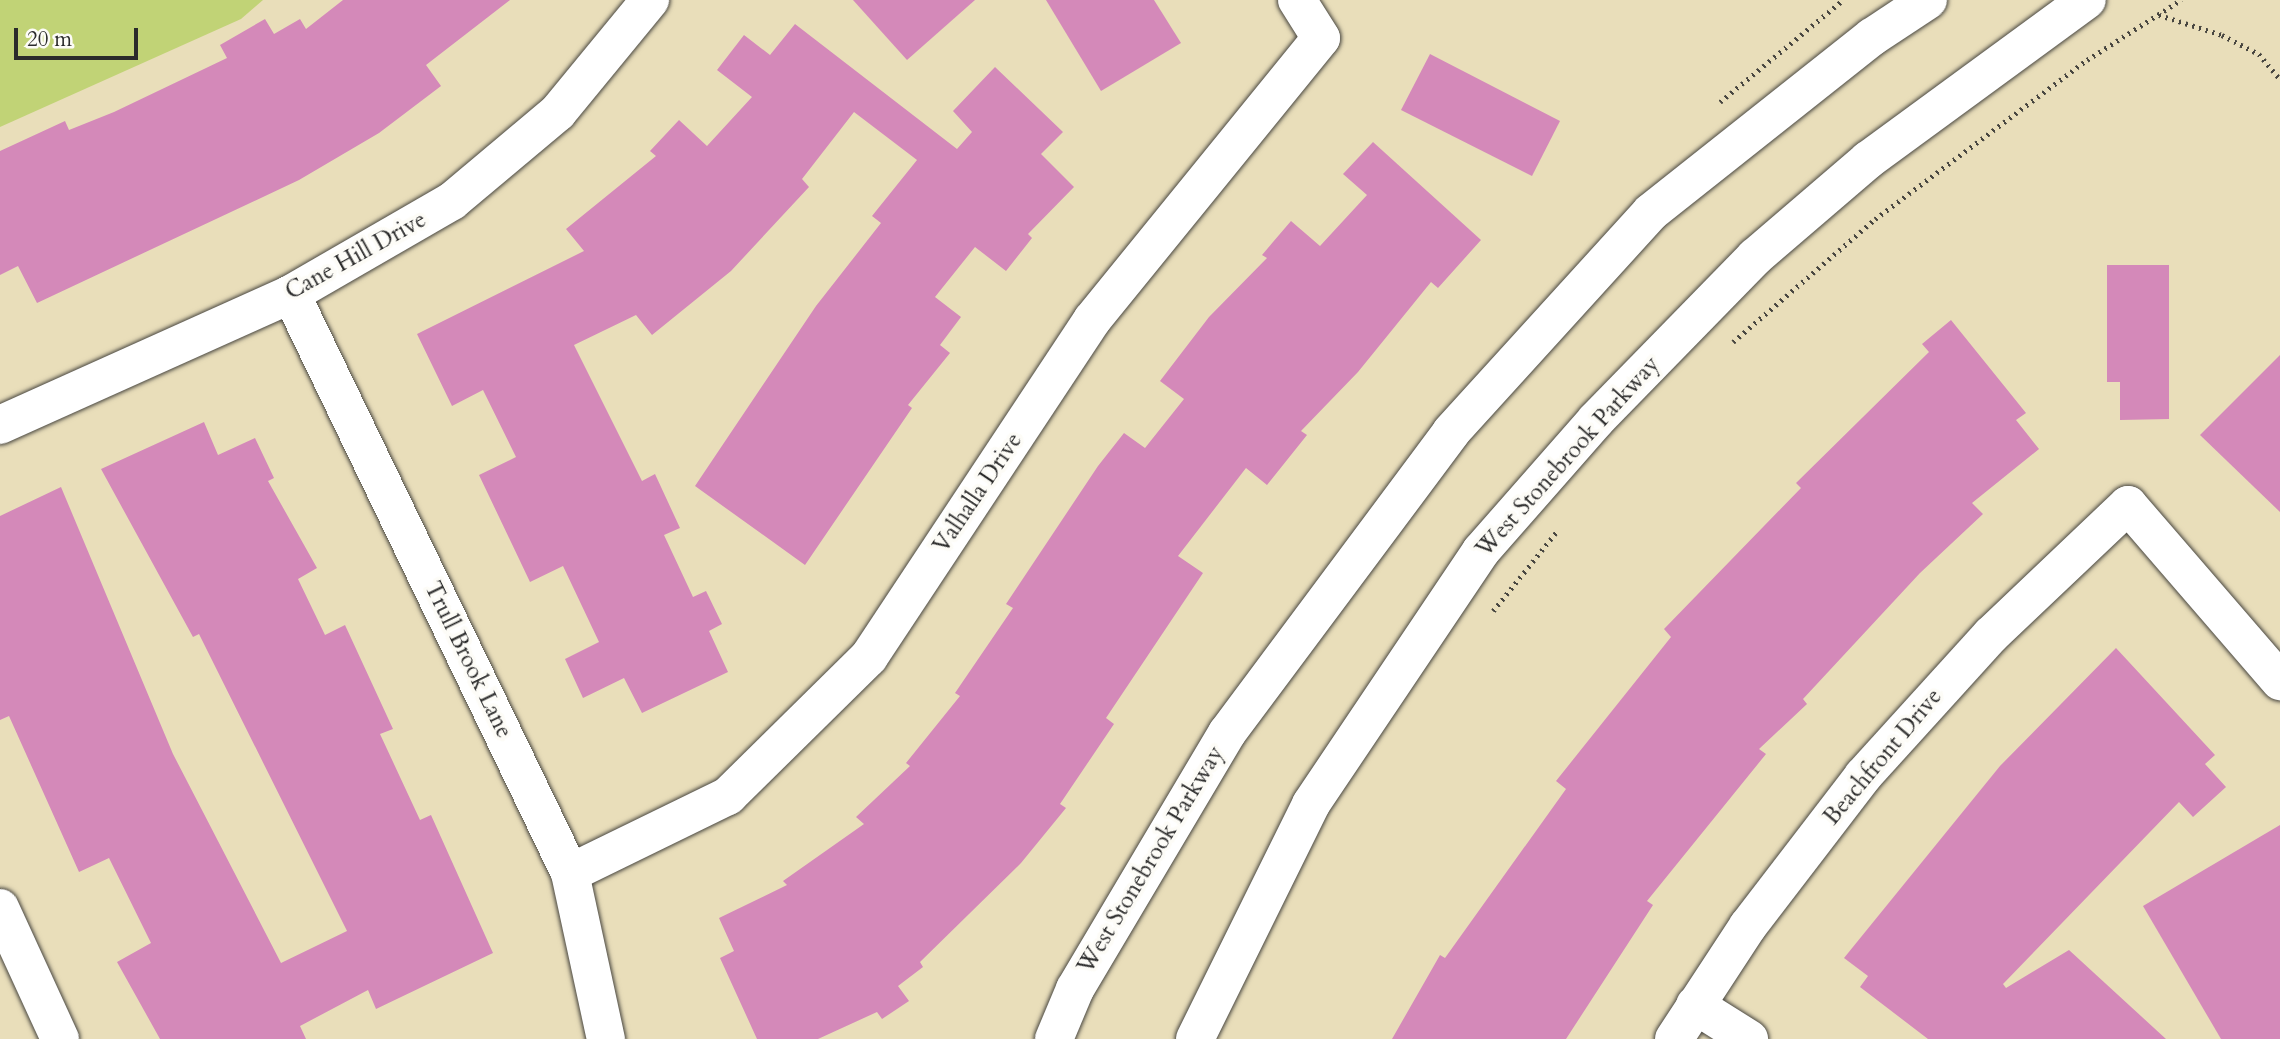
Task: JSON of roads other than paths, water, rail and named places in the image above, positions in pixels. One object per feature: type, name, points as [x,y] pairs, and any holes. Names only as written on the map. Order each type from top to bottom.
[{"type":"street","name":"Cane Hill Drive","points":[[0,425],[291,294],[360,257],[462,192],[558,112],[650,0]]},
{"type":"street","name":"Valhalla Drive","points":[[570,873],[728,796],[869,657],[1092,320],[1321,38],[1297,0]]},
{"type":"street","name":"West Stonebrook Parkway","points":[[1054,1039],[1074,989],[1227,733],[1451,432],[1651,212],[1872,37],[1928,0]]},
{"type":"street","name":"West Stonebrook Parkway","points":[[1195,1039],[1311,804],[1481,551],[1596,420],[1755,257],[1868,160],[2087,0]]},
{"type":"street","name":"Trull Brook Lane","points":[[291,294],[570,873],[606,1039]]},
{"type":"street","name":"Beachfront Drive","points":[[1674,1039],[1695,1004],[1780,882],[1881,755],[1991,635],[2128,505],[2280,681]]},
{"type":"street","points":[[0,908],[60,1039]]},
{"type":"street","points":[[1695,1004],[1749,1039]]}]
